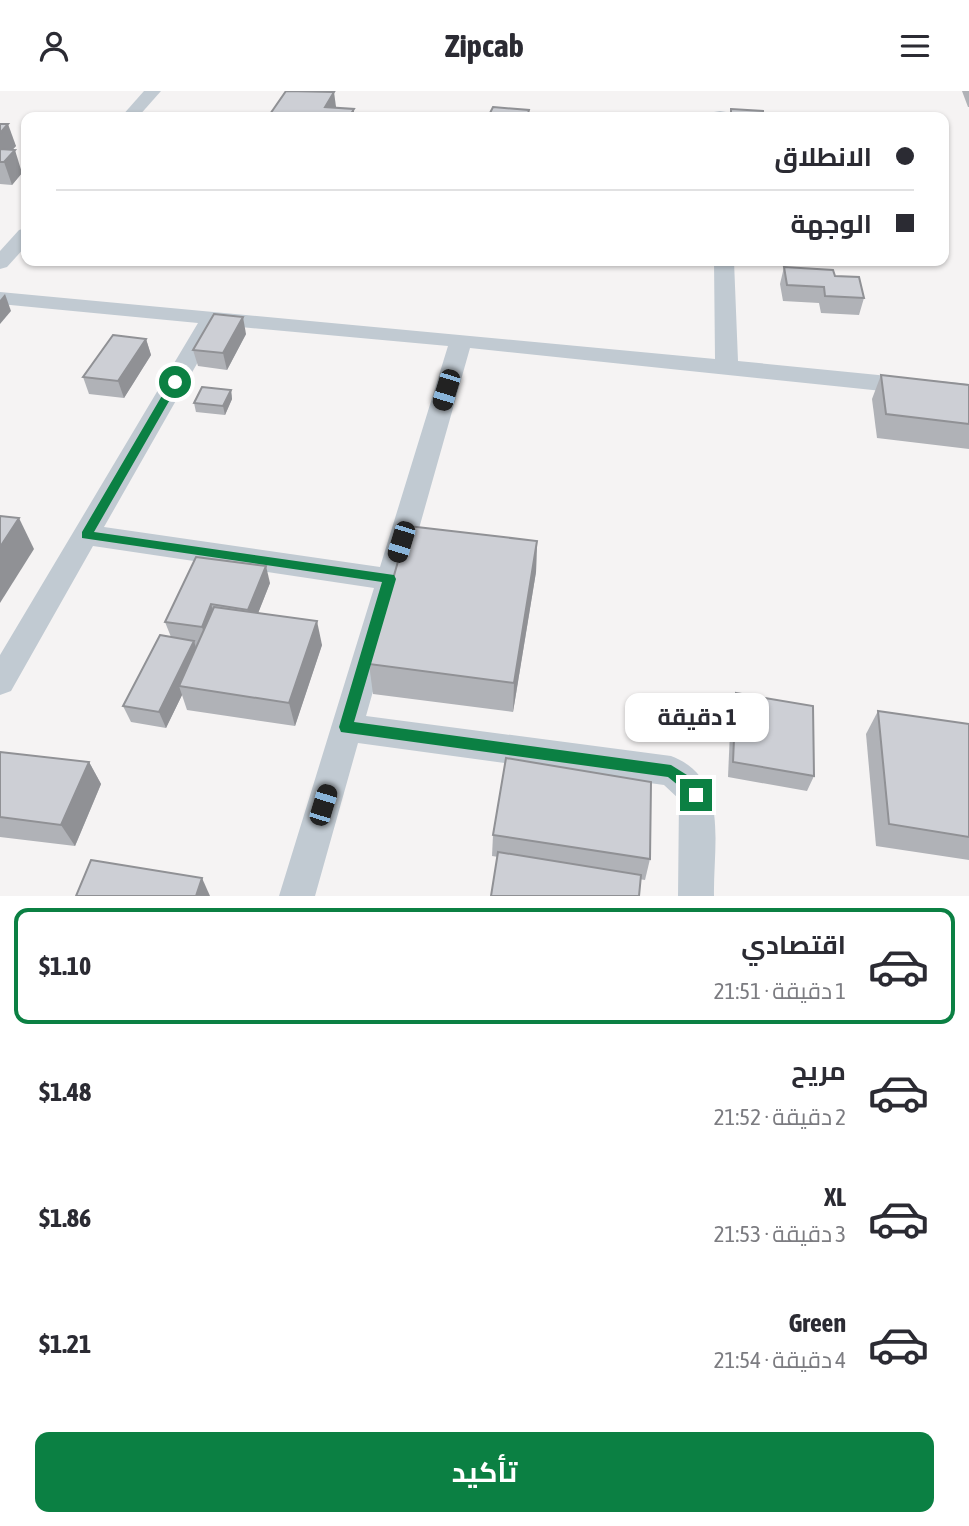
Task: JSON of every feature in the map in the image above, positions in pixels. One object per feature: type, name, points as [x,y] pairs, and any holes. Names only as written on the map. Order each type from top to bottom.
[{"type":"street","points":[[134,112],[153,91]]},
{"type":"street","points":[[0,263],[21,240]]},
{"type":"street","points":[[724,266],[727,366]]},
{"type":"street","points":[[0,298],[461,340],[969,392]]},
{"type":"street","points":[[0,682],[213,317]]},
{"type":"street","points":[[297,896],[461,340]]},
{"type":"street","points":[[86,535],[390,579]]},
{"type":"street","points":[[346,727],[671,771],[680,776],[696,795],[696,896]]},
{"type":"building","points":[[286,91],[334,92],[325,107],[354,109],[352,112],[271,112]]},
{"type":"building","points":[[493,107],[529,110],[528,112],[490,112]]},
{"type":"building","points":[[731,109],[763,111],[763,112],[731,112]]},
{"type":"building","points":[[0,124],[8,124],[0,133]]},
{"type":"building","points":[[0,149],[15,150],[4,162],[0,162]]},
{"type":"building","points":[[784,267],[833,270],[835,276],[859,277],[864,298],[825,296],[824,287],[787,285]]},
{"type":"building","points":[[214,314],[243,317],[223,353],[193,350]]},
{"type":"building","points":[[113,335],[146,339],[118,381],[83,377]]},
{"type":"building","points":[[881,375],[969,385],[969,424],[886,414]]},
{"type":"building","points":[[202,387],[231,390],[223,406],[194,403]]},
{"type":"building","points":[[0,516],[19,518],[0,547]]},
{"type":"building","points":[[408,526],[537,541],[514,683],[369,664]]},
{"type":"building","points":[[196,557],[266,566],[248,610],[211,604],[202,627],[165,622]]},
{"type":"building","points":[[214,607],[317,621],[289,703],[179,686]]},
{"type":"building","points":[[160,635],[194,641],[159,712],[123,706]]},
{"type":"building","points":[[736,693],[813,706],[814,776],[733,762]]},
{"type":"building","points":[[878,711],[969,724],[969,837],[889,824]]},
{"type":"building","points":[[0,752],[89,762],[61,825],[0,817]]},
{"type":"building","points":[[506,758],[651,782],[650,859],[493,835]]},
{"type":"building","points":[[498,852],[641,875],[639,896],[491,896]]},
{"type":"building","points":[[91,860],[202,878],[196,896],[76,896]]},
{"type":"route","points":[[175,382],[86,535],[390,579],[346,727],[671,771],[690,785],[696,795]]}]
